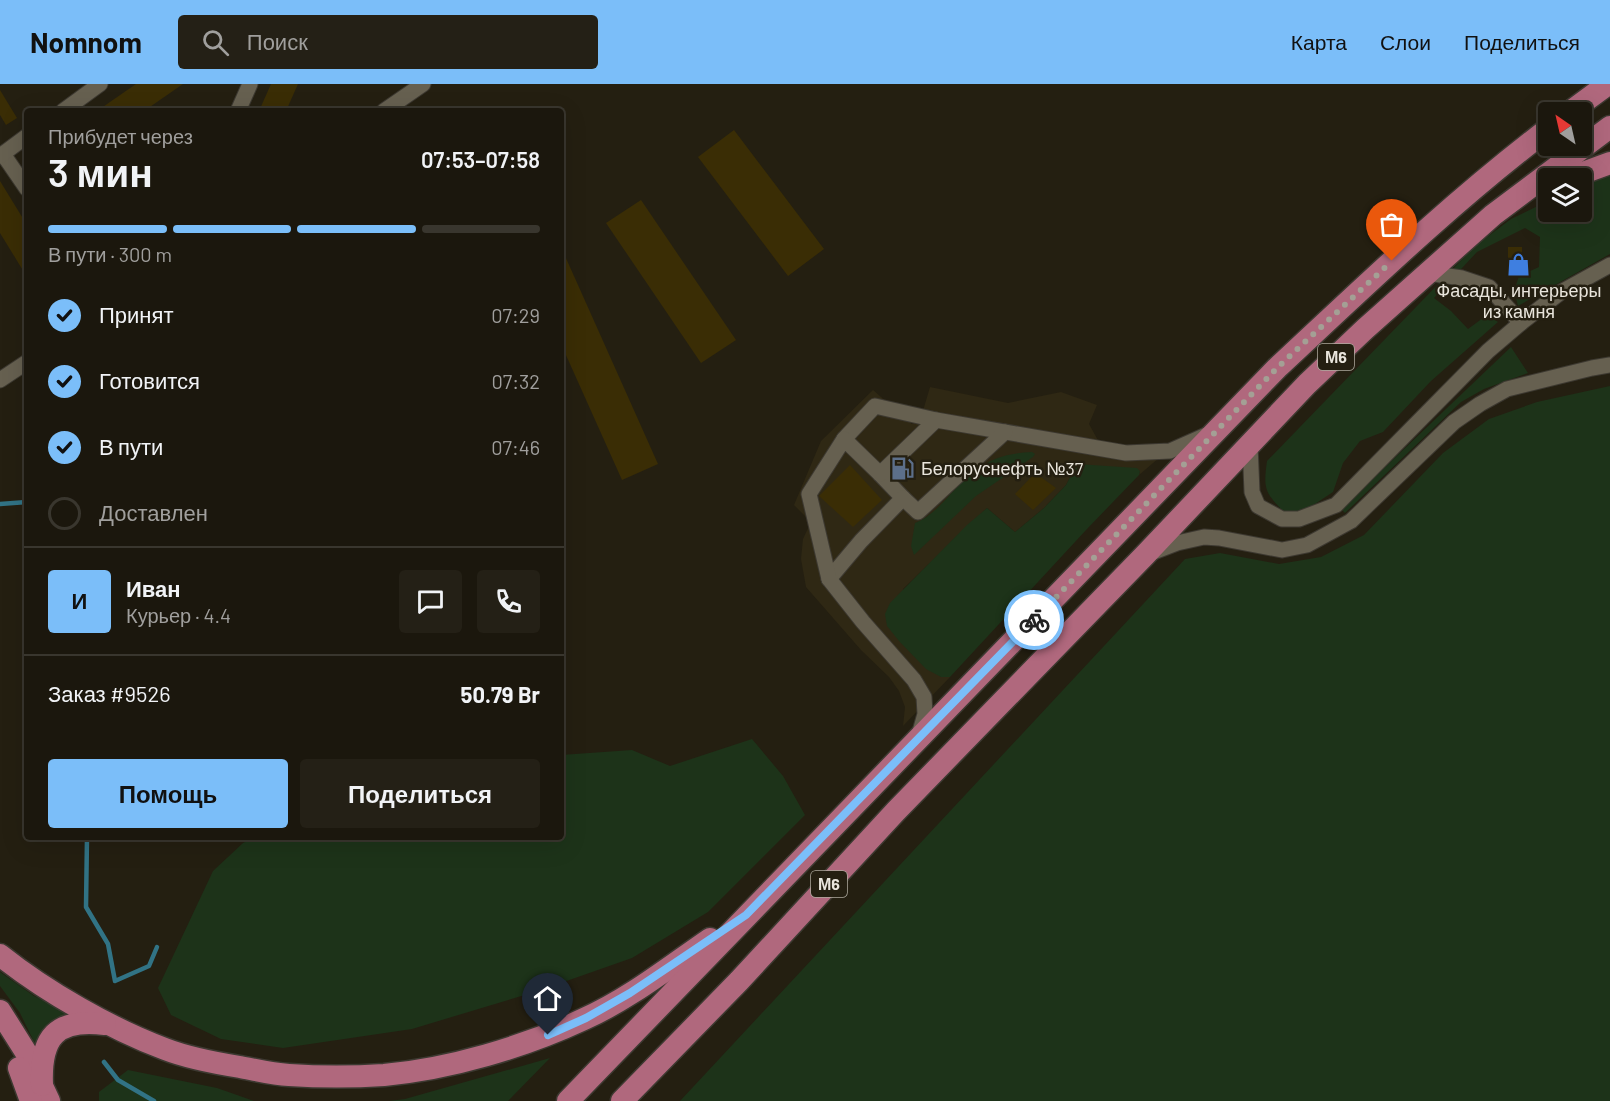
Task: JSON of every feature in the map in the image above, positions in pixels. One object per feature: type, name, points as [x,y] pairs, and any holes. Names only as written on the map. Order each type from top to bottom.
[{"type":"highway","points":[[1572,102],[1590,84]]},
{"type":"highway","points":[[1584,102],[1608,84]]},
{"type":"highway","name":"М6","points":[[621,1101],[739,981],[896,811],[1251,445],[1307,384],[1493,215],[1610,127]]},
{"type":"highway","name":"М6","points":[[568,1101],[1277,368],[1392,261],[1538,135]]},
{"type":"highway","points":[[1592,170],[1610,163]]},
{"type":"highway","points":[[1493,215],[1538,193]]},
{"type":"highway","points":[[0,955],[29,976],[110,1024],[166,1050],[220,1064],[286,1075],[384,1075],[424,1069],[502,1050],[548,1035],[586,1018],[630,993],[746,915]]},
{"type":"highway","points":[[0,1012],[27,1053],[40,1096]]},
{"type":"highway","points":[[40,1096],[43,1055],[49,1041],[69,1025],[81,1022],[110,1024]]},
{"type":"street","points":[[67,108],[100,84]]},
{"type":"street","points":[[239,108],[250,84]]},
{"type":"street","points":[[388,108],[423,84]]},
{"type":"street","points":[[24,138],[2,155],[24,185]]},
{"type":"street","points":[[1251,445],[1252,492],[1258,506],[1269,514],[1282,519],[1299,519],[1336,504],[1488,351],[1561,292],[1610,265]]},
{"type":"street","points":[[1427,273],[1462,279],[1489,287],[1521,323]]},
{"type":"street","points":[[0,380],[24,364]]},
{"type":"street","points":[[1145,555],[1178,543],[1204,537],[1282,549],[1307,545],[1351,521],[1454,422],[1480,404],[1507,389],[1572,372],[1610,365]]},
{"type":"street","points":[[918,740],[925,714],[924,697],[914,680],[828,579],[809,494],[844,440],[875,406],[936,420],[1126,453],[1170,451],[1214,432]]},
{"type":"street","points":[[880,474],[936,420]]},
{"type":"street","points":[[844,440],[918,512],[1005,432]]},
{"type":"street","points":[[828,579],[903,498]]},
{"type":"shaded area","points":[[930,387],[1008,403],[1061,392],[1097,405],[1089,424],[1100,444],[1123,447],[1173,446],[1139,475],[1140,471],[1077,464],[1066,485],[1044,508],[1015,532],[987,508],[903,589],[941,677],[950,677],[903,726],[905,707],[899,691],[889,677],[861,650],[806,587],[801,559],[803,539],[811,522],[794,505],[821,441],[873,390],[912,424],[920,421]]},
{"type":"green space","points":[[1610,175],[1610,254],[1518,306],[1514,291],[1519,276],[1539,267],[1540,237],[1525,228],[1477,252],[1434,298],[1451,311],[1468,329],[1487,315],[1498,322],[1431,381],[1383,432],[1360,441],[1343,463],[1333,492],[1309,508],[1286,514],[1267,490],[1265,479],[1267,461],[1475,246],[1511,219],[1538,206],[1538,222],[1592,222],[1592,182]]},
{"type":"green space","points":[[1511,347],[1528,373],[1484,389],[1461,402],[1345,513],[1341,509]]},
{"type":"green space","points":[[1610,386],[1610,1101],[680,1101],[1185,559],[1220,553],[1279,564],[1321,557],[1364,535],[1443,453],[1489,419],[1537,402]]},
{"type":"green space","points":[[1032,452],[1035,454],[1033,457],[976,496],[914,555],[911,546],[915,523],[933,512],[984,464],[1017,453]]},
{"type":"green space","points":[[1077,464],[1137,468],[1140,471],[1139,475],[950,677],[941,677],[926,669],[887,626],[885,614],[890,603],[967,525],[987,508],[1015,532],[1044,508],[1066,485]]},
{"type":"green space","points":[[752,739],[783,776],[805,815],[708,912],[632,958],[538,991],[412,1029],[283,1048],[221,1039],[171,1015],[158,988],[213,871],[243,843],[250,840],[564,840],[564,755],[632,750],[670,766]]},
{"type":"green space","points":[[0,972],[34,996],[71,1013],[37,1048],[20,1013],[0,986]]},
{"type":"green space","points":[[550,1058],[508,1101],[389,1101],[405,1099]]},
{"type":"green space","points":[[128,1070],[217,1088],[254,1101],[99,1101],[99,1092]]},
{"type":"building","points":[[136,84],[183,84],[148,108],[101,108]]},
{"type":"building","points":[[271,84],[298,84],[287,108],[260,108]]},
{"type":"building","points":[[0,90],[17,118],[6,125],[0,115]]},
{"type":"building","points":[[734,130],[824,249],[788,276],[698,157]]},
{"type":"building","points":[[0,181],[24,220],[24,272],[0,233]]},
{"type":"building","points":[[641,200],[736,340],[701,363],[606,223]]},
{"type":"building","points":[[1508,247],[1522,247],[1522,266],[1508,266]]},
{"type":"building","points":[[564,254],[658,464],[622,480],[564,351]]},
{"type":"building","points":[[850,465],[882,500],[853,527],[819,496]]},
{"type":"building","points":[[1035,473],[1056,488],[1033,510],[1015,494]]},
{"type":"waterway","points":[[0,504],[24,502]]},
{"type":"waterway","points":[[87,840],[86,907],[108,944],[115,981],[149,966],[157,947]]},
{"type":"waterway","points":[[104,1062],[118,1080],[154,1101]]},
{"type":"way so far","points":[[1034,620],[1277,368],[1392,261]]},
{"type":"place","name":"Фасады, интерьеры из камня","points":[[1519,265]]},
{"type":"place","name":"Белоруснефть №37","points":[[903,469]]},
{"type":"route","points":[[548,1035],[586,1018],[630,993],[759,904],[1034,620]]}]
